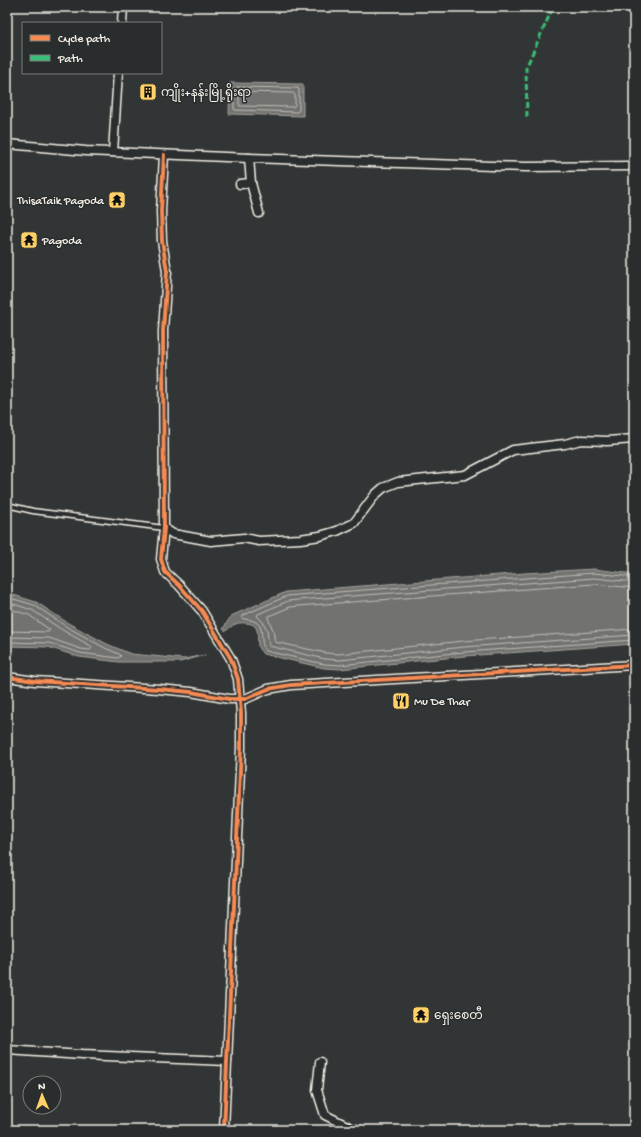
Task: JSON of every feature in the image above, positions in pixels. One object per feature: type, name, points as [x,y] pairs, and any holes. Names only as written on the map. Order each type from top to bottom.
[{"type":"street","points":[[122,22],[123,7]]},
{"type":"street","points":[[113,152],[118,74]]},
{"type":"street","points":[[7,144],[86,151],[249,158],[526,167],[634,166]]},
{"type":"street","points":[[164,155],[161,211],[162,242],[167,271],[163,331],[164,528],[161,559],[165,572],[179,585],[202,611],[231,659],[238,679],[240,700],[241,748],[224,1130]]},
{"type":"street","points":[[249,158],[251,183],[259,213]]},
{"type":"street","points":[[240,184],[251,183]]},
{"type":"street","points":[[164,528],[173,534],[211,541],[244,538],[259,541],[300,539],[320,536],[337,531],[354,523],[374,495],[383,488],[398,482],[465,475],[513,450],[565,444],[581,440],[607,441],[634,439]]},
{"type":"street","points":[[7,677],[35,681],[191,692],[229,700],[240,700],[268,689],[291,685],[634,665]]},
{"type":"street","points":[[7,1050],[82,1055],[227,1061]]},
{"type":"street","points":[[320,1062],[317,1090],[325,1115],[351,1128],[360,1130]]},
{"type":"lane","points":[[7,505],[33,511],[164,528]]},
{"type":"water","points":[[230,83],[303,84],[303,116],[229,114]]},
{"type":"water","points":[[594,569],[634,574],[634,644],[465,656],[340,669],[324,668],[263,654],[258,645],[257,629],[251,624],[240,623],[226,631],[223,629],[231,616],[286,592]]},
{"type":"water","points":[[7,593],[36,602],[68,623],[107,644],[131,654],[184,659],[205,655],[180,662],[119,662],[79,657],[48,647],[7,646]]},
{"type":"marked path","points":[[527,117],[526,68],[553,7]]},
{"type":"cycle path","points":[[164,155],[161,211],[162,241],[167,271],[163,331],[164,528],[161,559],[165,572],[179,585],[202,611],[231,659],[238,679],[241,713],[241,748],[224,1130]]},
{"type":"cycle path","points":[[7,677],[35,681],[159,689],[191,692],[229,699],[245,699],[268,689],[291,685],[634,665]]},
{"type":"place","name":"ကျိုး+နန်းမြို့ရိုးရာ","points":[[148,92]]},
{"type":"place","name":"ThisaTaik Pagoda","points":[[117,200]]},
{"type":"place","name":"Pagoda","points":[[29,240]]},
{"type":"place","name":"Mu De Thar","points":[[401,701]]},
{"type":"place","name":"ရှေးစေတီ","points":[[421,1015]]}]
